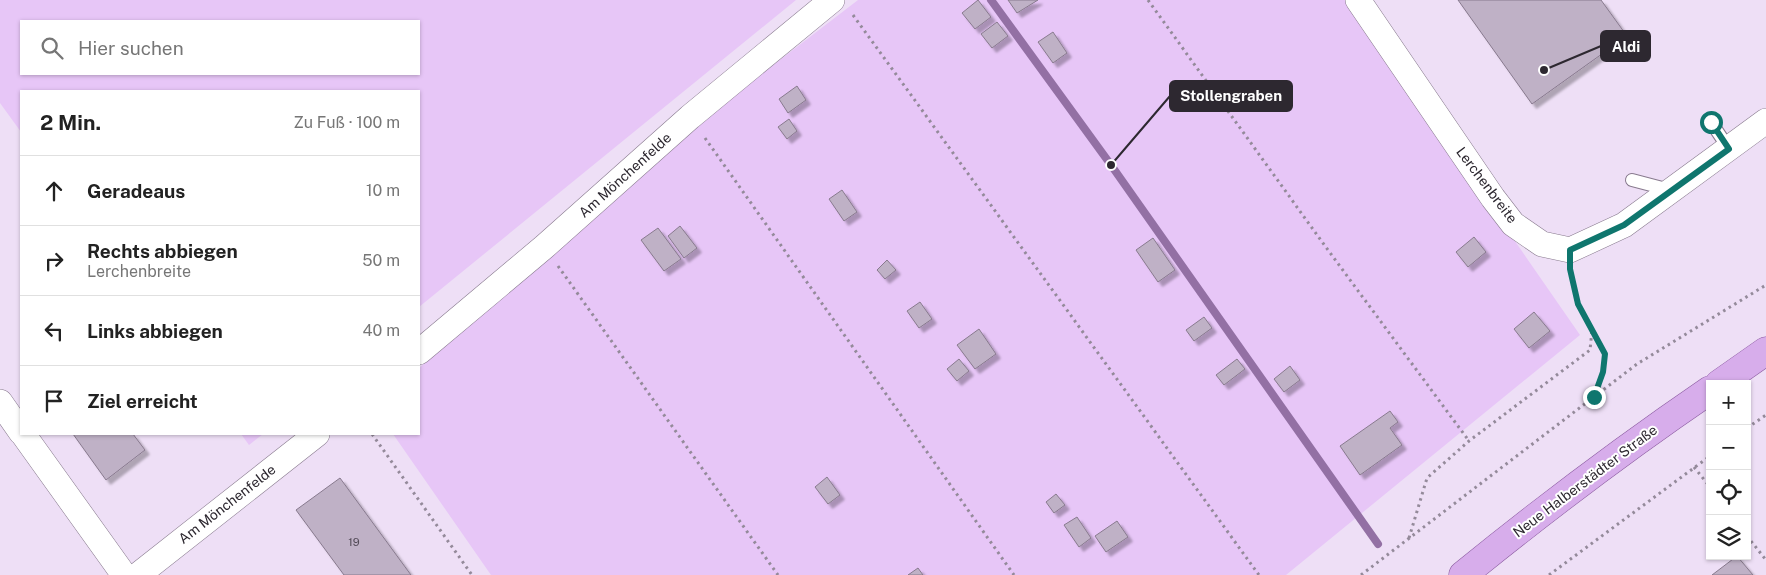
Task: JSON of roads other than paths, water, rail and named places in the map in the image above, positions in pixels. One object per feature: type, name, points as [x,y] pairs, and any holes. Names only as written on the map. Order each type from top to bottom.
[{"type":"main road","points":[[1725,380],[1766,352]]},
{"type":"main road","name":"Neue Halberstädter Straße","points":[[1463,575],[1547,507],[1706,393]]},
{"type":"street","name":"Lerchenbreite","points":[[1358,0],[1493,198],[1513,224],[1542,244],[1570,250],[1624,225],[1672,191]]},
{"type":"street","name":"Am Mönchenfelde","points":[[420,351],[544,248],[690,117],[840,4]]},
{"type":"street","points":[[1672,191],[1766,122]]},
{"type":"street","points":[[0,402],[20,430]]},
{"type":"street","points":[[23,435],[124,575]]},
{"type":"street","name":"Am Mönchenfelde","points":[[138,575],[316,435]]},
{"type":"lane","points":[[1711,122],[1729,149]]},
{"type":"lane","points":[[1632,180],[1672,191]]},
{"type":"waterway","points":[[991,0],[1111,165],[1378,544]]},
{"type":"place","name":"Aldi","points":[[1544,70]]},
{"type":"place","name":"Stollengraben","points":[[1111,165]]}]
